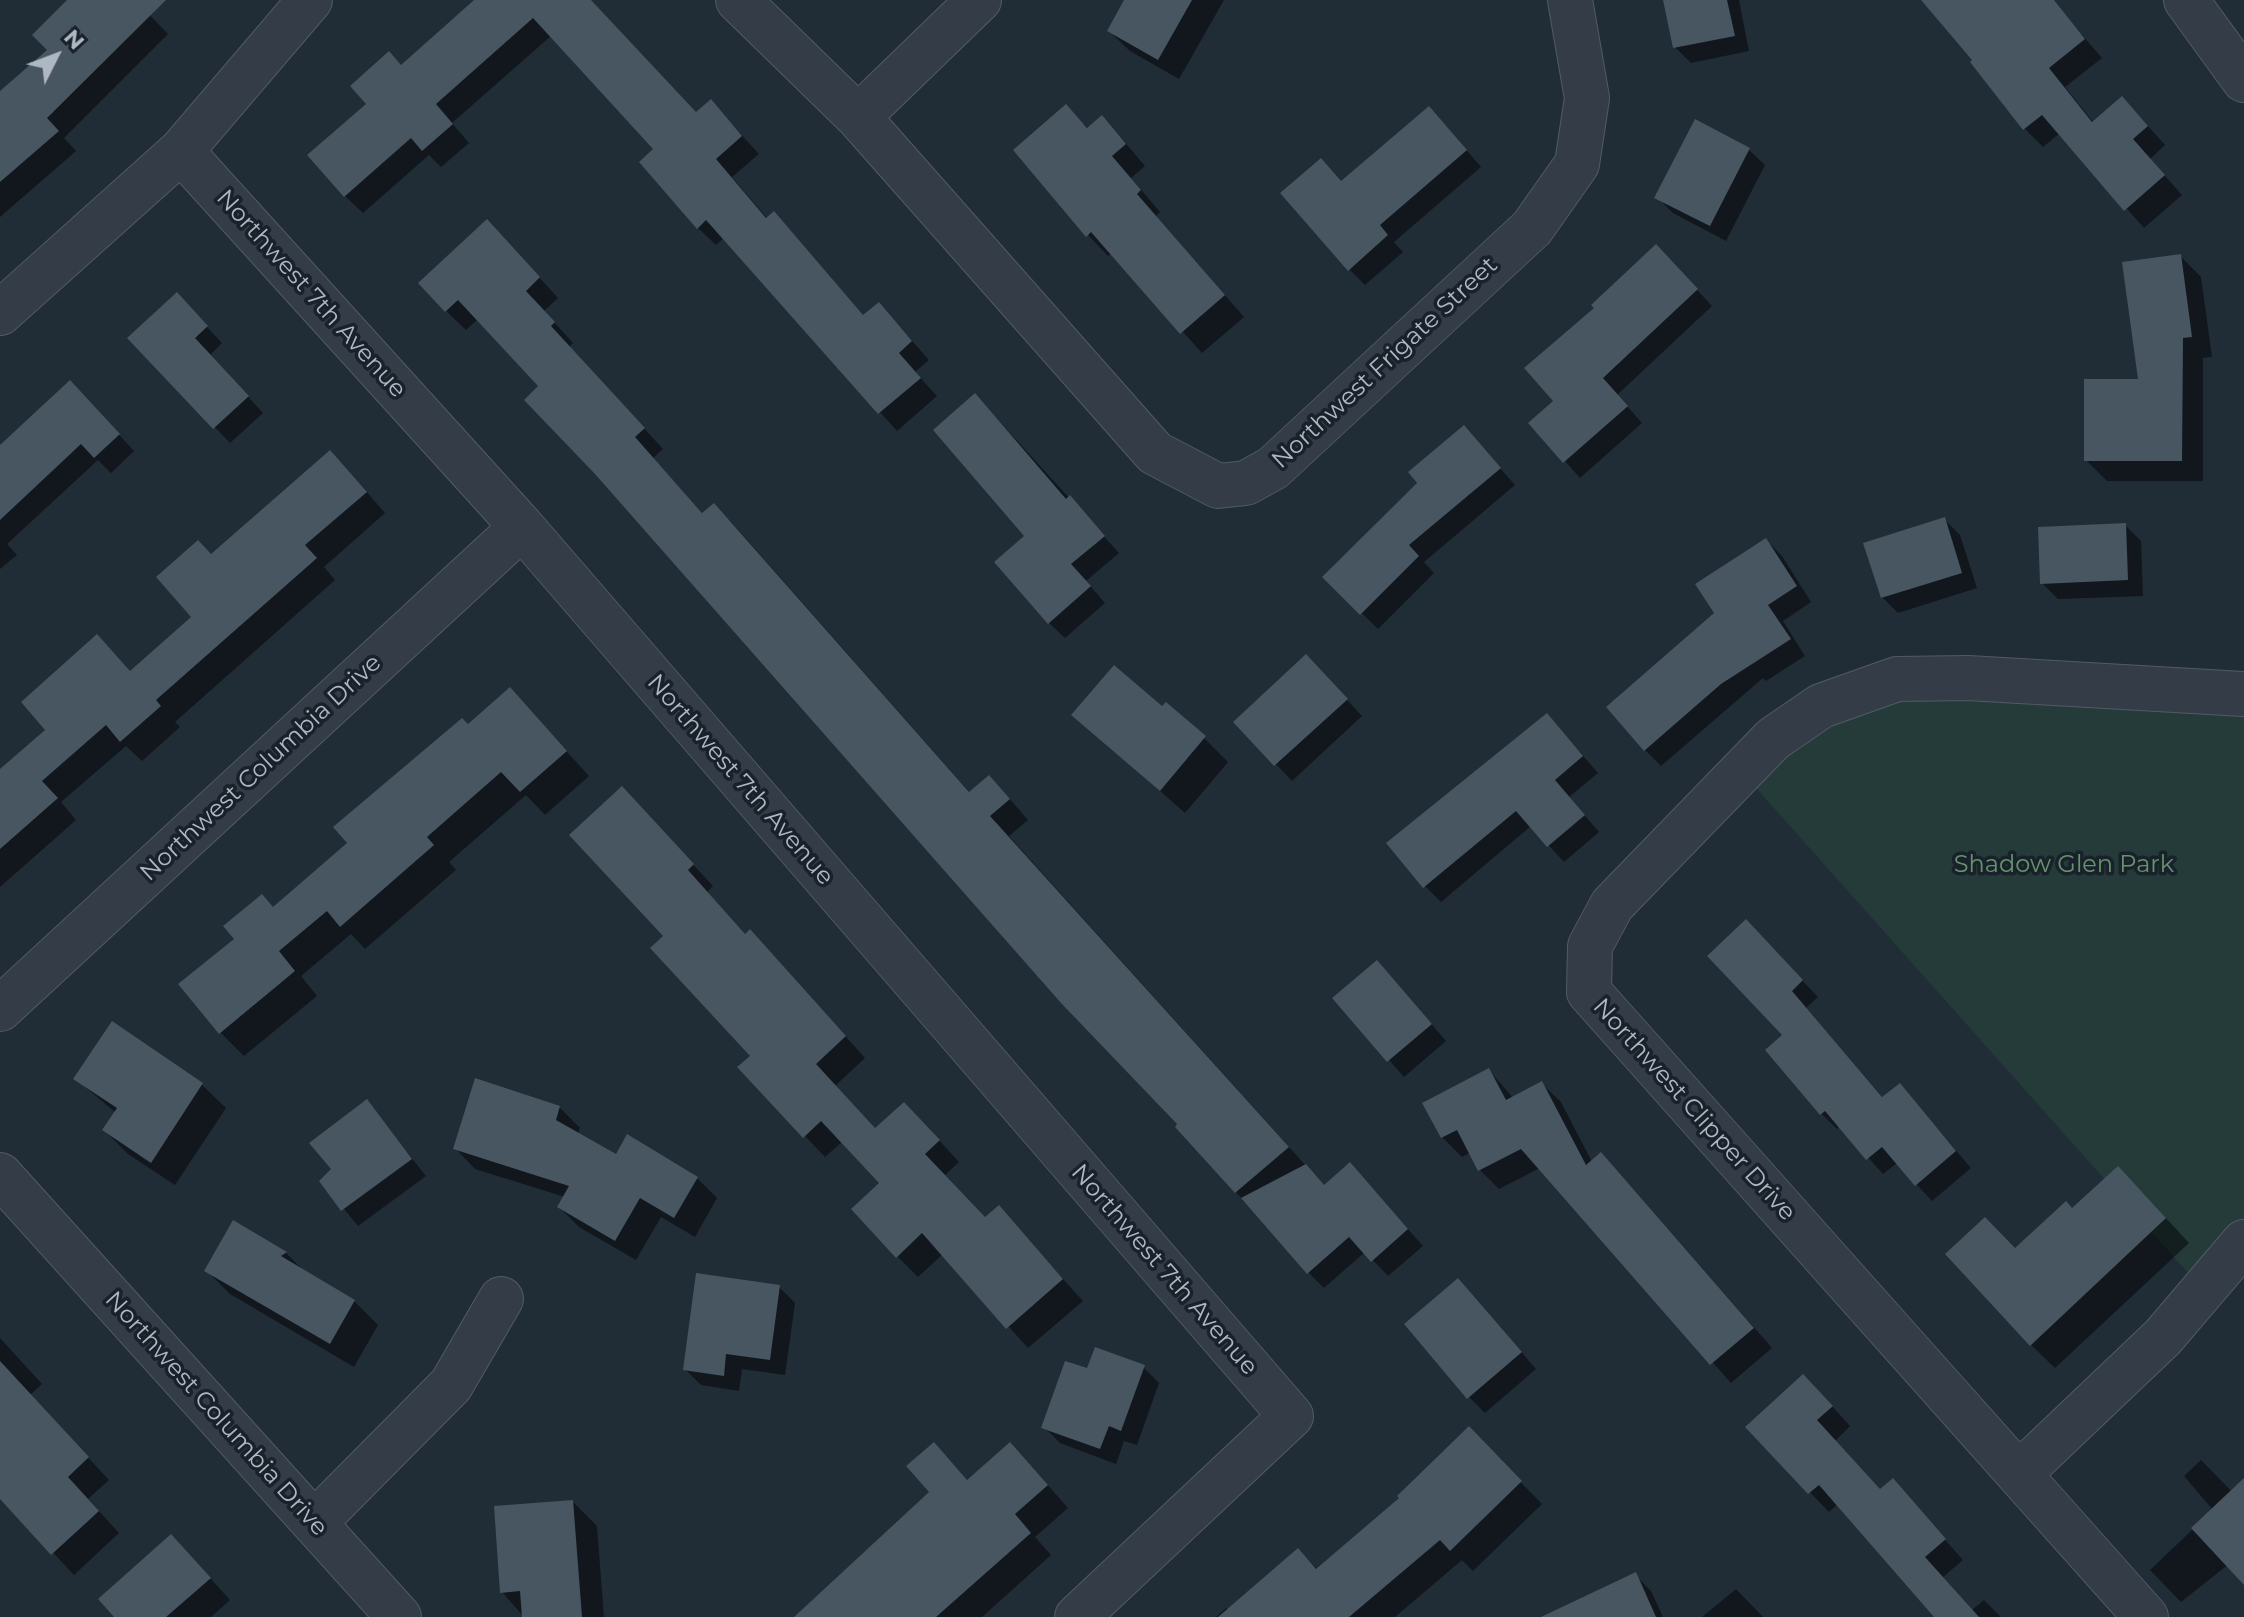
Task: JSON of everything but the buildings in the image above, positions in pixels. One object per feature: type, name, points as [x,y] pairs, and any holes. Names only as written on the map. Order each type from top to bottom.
[{"type":"street","points":[[0,313],[181,151],[310,0]]},
{"type":"street","name":"Northwest Frigate Street","points":[[738,0],[858,117],[1155,453],[1218,486],[1246,483],[1273,468],[1532,228],[1577,164],[1587,98],[1570,0]]},
{"type":"street","points":[[858,117],[979,0]]},
{"type":"street","points":[[2186,0],[2244,80]]},
{"type":"street","name":"Northwest 7th Avenue","points":[[181,151],[522,527],[1291,1416],[1077,1617]]},
{"type":"street","name":"Northwest Columbia Drive","points":[[0,1009],[522,527]]},
{"type":"street","name":"Northwest Clipper Drive","points":[[2146,1617],[1589,992],[1590,946],[1612,905],[1773,739],[1821,706],[1897,679],[1968,678],[2244,694]]},
{"type":"street","name":"Northwest Columbia Drive","points":[[0,1175],[399,1617]]},
{"type":"street","points":[[2019,1474],[2163,1337],[2244,1242]]},
{"type":"street","points":[[315,1522],[451,1385],[501,1299]]},
{"type":"green space","name":"Shadow Glen Park","points":[[1897,679],[2244,694],[2244,1242],[2204,1291],[1741,771]]}]
